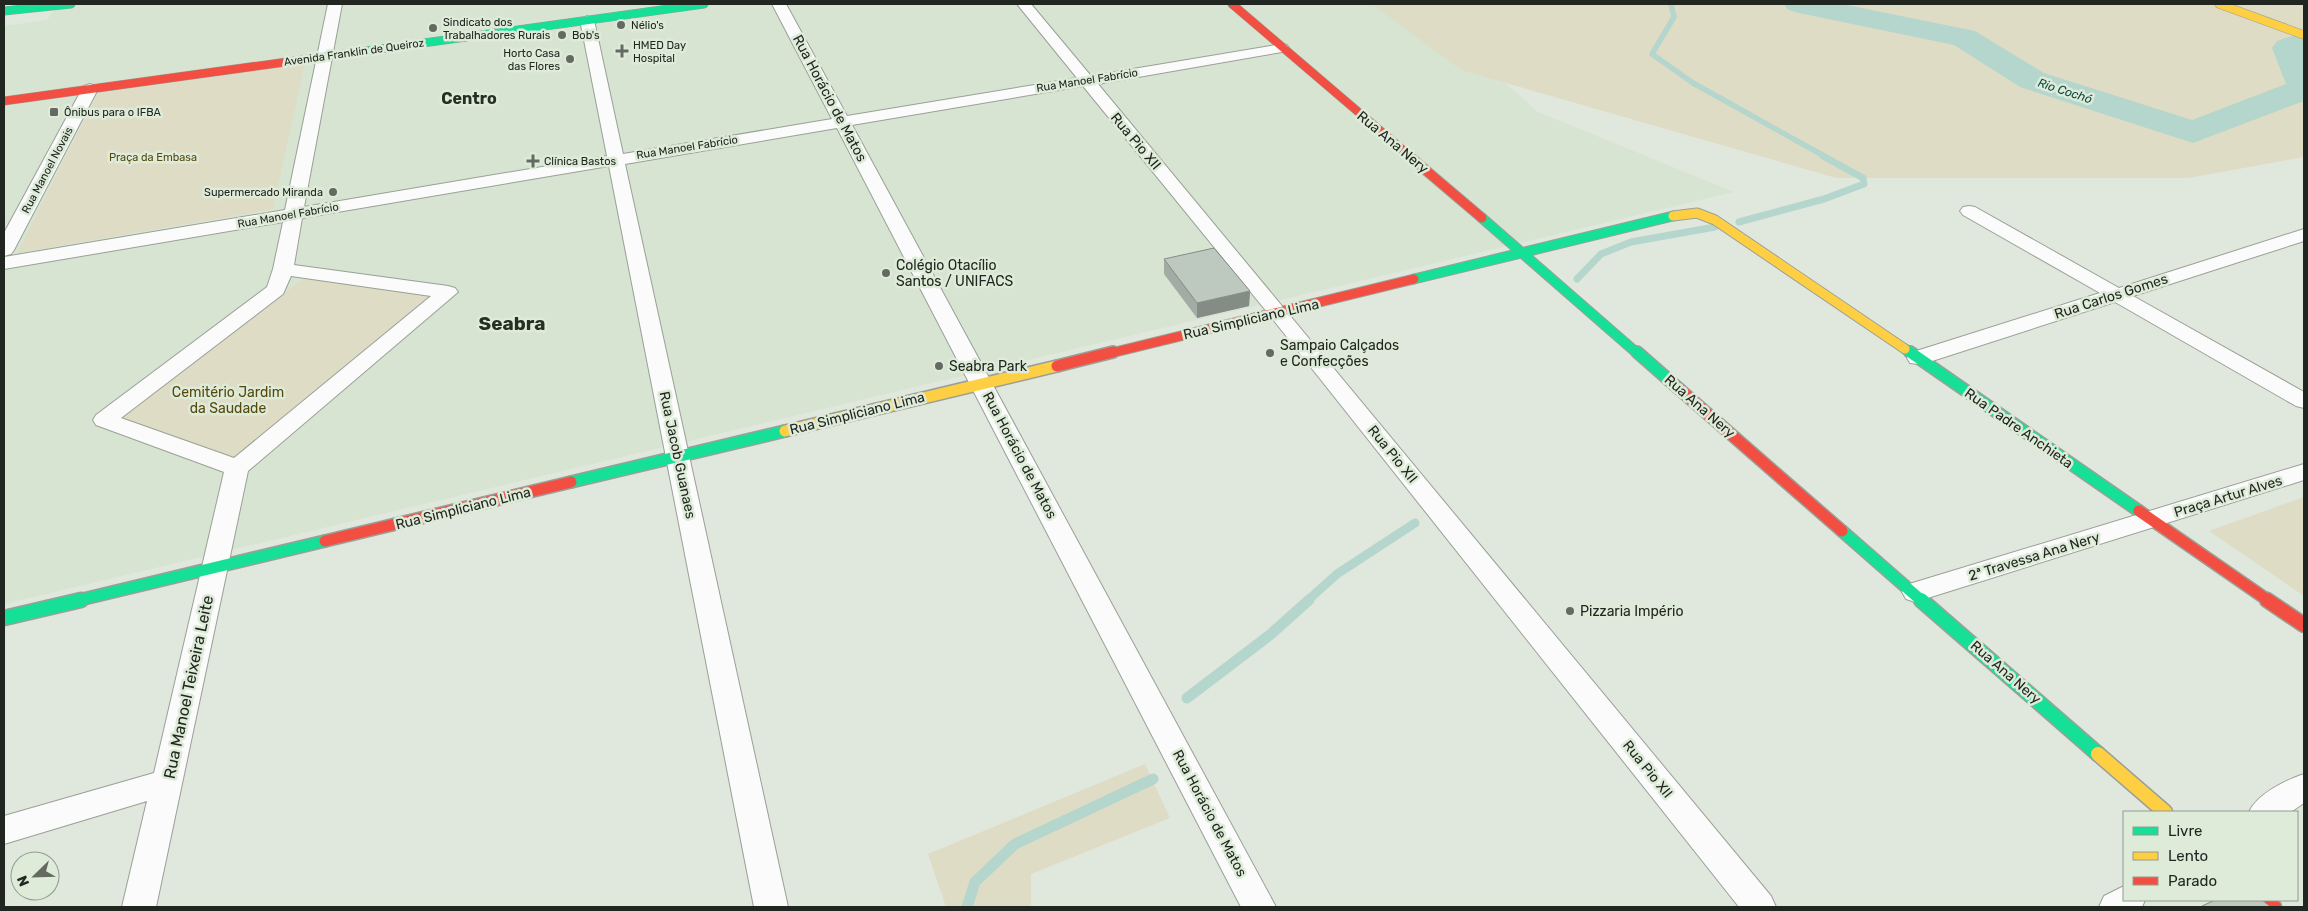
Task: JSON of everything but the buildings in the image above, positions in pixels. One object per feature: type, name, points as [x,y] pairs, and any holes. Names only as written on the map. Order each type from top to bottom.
[{"type":"street","points":[[4,11],[71,4]]},
{"type":"street","points":[[283,269],[448,292],[237,468],[104,420],[276,290],[283,269],[323,56],[335,4]]},
{"type":"street","name":"Avenida Franklin de Queiroz","points":[[4,101],[323,56],[586,16],[668,6],[704,4]]},
{"type":"street","name":"Rua Horácio de Matos","points":[[779,4],[982,382],[1259,907]]},
{"type":"street","name":"Rua Pio XII","points":[[1024,4],[1278,313],[1759,907]]},
{"type":"street","name":"Rua Ana Nery","points":[[1232,4],[1915,592],[2164,811]]},
{"type":"street","points":[[2219,4],[2304,35]]},
{"type":"street","points":[[4,19],[48,5]]},
{"type":"street","name":"Rua Jacob Guanaes","points":[[586,16],[771,907]]},
{"type":"street","name":"Rua Manoel Fabrício","points":[[4,262],[615,158],[1282,48]]},
{"type":"street","name":"Rua Manoel Novais","points":[[4,250],[90,89]]},
{"type":"street","points":[[1970,211],[2304,401]]},
{"type":"street","name":"Rua Simpliciano Lima","points":[[4,618],[982,382],[1278,313],[1683,213],[1695,212],[1710,215]]},
{"type":"street","name":"Rua Padre Anchieta","points":[[1710,215],[2304,625]]},
{"type":"street","name":"Rua Carlos Gomes","points":[[1918,358],[2304,234]]},
{"type":"street","name":"Rua Manoel Teixeira Leite","points":[[139,907],[237,468]]},
{"type":"street","name":"Praça Artur Alves","points":[[2152,520],[2304,472]]},
{"type":"street","name":"2ª Travessa Ana Nery","points":[[1915,592],[2152,520]]},
{"type":"street","points":[[4,830],[167,782]]},
{"type":"street","points":[[2268,811],[2304,787]]},
{"type":"shaded area","points":[[58,4],[1417,4],[1538,112],[1734,192],[4,604],[4,26],[47,20]]},
{"type":"green space","points":[[1372,4],[2304,4],[2304,157],[2188,178],[1836,178],[1461,70]]},
{"type":"green space","name":"Praça da Embasa","points":[[305,63],[273,209],[17,253],[98,93]]},
{"type":"green space","name":"Cemitério Jardim da Saudade","points":[[306,277],[437,295],[236,461],[115,418]]},
{"type":"green space","points":[[2304,497],[2304,596],[2209,531]]},
{"type":"green space","points":[[1145,764],[1170,818],[1031,874],[1031,907],[946,907],[928,854]]},
{"type":"waterway","points":[[1671,4],[1674,17],[1652,54],[1693,83],[1826,157]]},
{"type":"waterway","name":"Rio Cochó","points":[[1799,4],[1964,38],[2032,80],[2193,132],[2304,89]]},
{"type":"waterway","name":"Rio Cochó","points":[[2304,42],[2288,48],[2304,86]]},
{"type":"waterway","points":[[1739,222],[1824,199],[1864,184],[1863,178],[1823,156]]},
{"type":"waterway","points":[[1577,279],[1601,254],[1631,242],[1715,227]]},
{"type":"waterway","points":[[1307,601],[1337,574],[1415,523]]},
{"type":"waterway","points":[[1187,698],[1271,634],[1309,600]]},
{"type":"waterway","points":[[967,907],[975,882],[1015,844],[1153,779]]},
{"type":"traffic: fast","points":[[4,11],[71,4]]},
{"type":"traffic: fast","points":[[315,58],[704,4]]},
{"type":"traffic: fast","points":[[1414,279],[1673,216]]},
{"type":"traffic: fast","points":[[1482,218],[1678,388]]},
{"type":"traffic: fast","points":[[1905,349],[2139,511]]},
{"type":"traffic: fast","points":[[571,482],[785,431]]},
{"type":"traffic: fast","points":[[1842,531],[2098,754]]},
{"type":"traffic: fast","points":[[4,618],[325,541]]},
{"type":"traffic: slow","points":[[2219,4],[2304,35]]},
{"type":"traffic: slow","points":[[1673,216],[1697,213],[1715,220],[1905,349]]},
{"type":"traffic: slow","points":[[785,431],[1057,366]]},
{"type":"traffic: slow","points":[[2098,754],[2164,811]]},
{"type":"traffic: jam","points":[[1232,4],[1482,218]]},
{"type":"traffic: jam","points":[[4,101],[315,58]]},
{"type":"traffic: jam","points":[[1057,366],[1414,279]]},
{"type":"traffic: jam","points":[[1678,388],[1842,531]]},
{"type":"traffic: jam","points":[[325,541],[571,482]]},
{"type":"traffic: jam","points":[[2139,511],[2304,625]]},
{"type":"traffic: jam","points":[[2266,901],[2274,907]]},
{"type":"place","name":"Nélio's","points":[[621,25]]},
{"type":"place","name":"Sindicato dos Trabalhadores Rurais","points":[[433,28]]},
{"type":"place","name":"Bob's","points":[[562,35]]},
{"type":"place","name":"HMED Day Hospital","points":[[622,51]]},
{"type":"place","name":"Horto Casa das Flores","points":[[570,59]]},
{"type":"place","name":"Ônibus para o IFBA","points":[[54,112]]},
{"type":"place","name":"Clínica Bastos","points":[[533,161]]},
{"type":"place","name":"Supermercado Miranda","points":[[333,192]]},
{"type":"place","name":"Colégio Otacílio Santos / UNIFACS","points":[[886,273]]},
{"type":"place","name":"Sampaio Calçados e Confecções","points":[[1270,353]]},
{"type":"place","name":"Seabra Park","points":[[939,366]]},
{"type":"place","name":"Pizzaria Império","points":[[1570,611]]},
{"type":"district","name":"Centro","points":[[469,98]]},
{"type":"district","name":"Seabra","points":[[512,323]]}]
